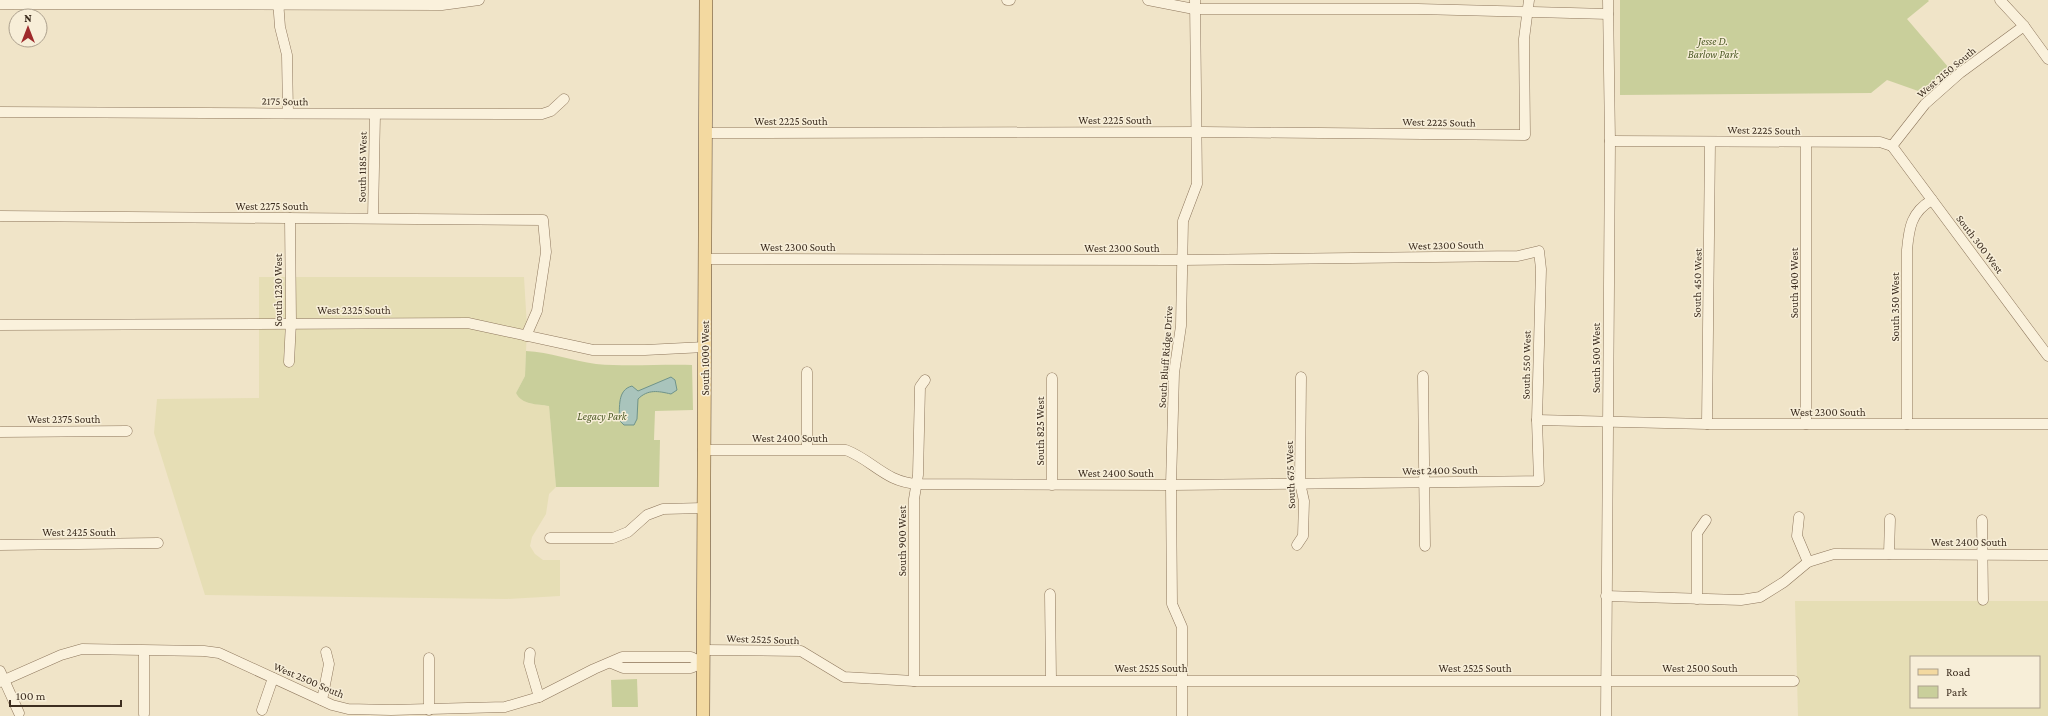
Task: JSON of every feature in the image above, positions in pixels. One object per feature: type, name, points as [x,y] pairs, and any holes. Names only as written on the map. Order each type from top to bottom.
[{"type":"main road","name":"South 1000 West","points":[[703,716],[706,0]]},
{"type":"street","points":[[0,4],[171,1],[382,2],[442,4],[479,0]]},
{"type":"street","points":[[1148,0],[1194,4],[1419,4],[1608,14]]},
{"type":"street","points":[[1529,0],[1529,11]]},
{"type":"street","name":"South 500 West","points":[[1606,716],[1610,140],[1608,0]]},
{"type":"street","points":[[2000,0],[2024,26],[2048,59]]},
{"type":"street","points":[[278,2],[280,26],[287,55],[288,113]]},
{"type":"street","name":"South Bluff Ridge Drive","points":[[1182,716],[1182,627],[1172,604],[1171,485],[1174,373],[1181,326],[1181,260],[1183,221],[1197,184],[1194,4]]},
{"type":"street","name":"West 2225 South","points":[[706,133],[1196,132],[1525,135],[1524,39],[1529,11]]},
{"type":"street","name":"West 2150 South","points":[[1892,146],[1925,104],[1960,73],[2024,26]]},
{"type":"street","name":"2175 South","points":[[0,112],[288,113],[375,115],[542,114],[552,111],[564,99]]},
{"type":"street","name":"South 1185 West","points":[[373,218],[375,115]]},
{"type":"street","name":"West 2225 South","points":[[1610,140],[1806,143],[1880,142],[1892,146]]},
{"type":"street","name":"South 450 West","points":[[1707,424],[1710,142]]},
{"type":"street","name":"South 400 West","points":[[1806,143],[1806,424]]},
{"type":"street","name":"South 300 West","points":[[1892,146],[2048,356]]},
{"type":"street","name":"South 350 West","points":[[1907,424],[1907,250],[1910,224],[1924,205],[1932,200]]},
{"type":"street","name":"West 2275 South","points":[[0,216],[543,220],[545,229],[545,259],[537,311],[526,336]]},
{"type":"street","name":"South 1230 West","points":[[289,362],[291,322],[290,218]]},
{"type":"street","name":"West 2300 South","points":[[706,259],[1181,260],[1518,256],[1538,251]]},
{"type":"street","name":"South 550 West","points":[[1538,251],[1541,269],[1537,420],[1539,481]]},
{"type":"street","name":"West 2325 South","points":[[0,325],[291,322],[468,323],[593,350],[645,350],[705,347]]},
{"type":"street","points":[[807,372],[807,449]]},
{"type":"street","points":[[1423,376],[1425,546]]},
{"type":"street","name":"South 675 West","points":[[1297,545],[1303,536],[1304,501],[1300,483],[1301,377]]},
{"type":"street","name":"South 825 West","points":[[1052,378],[1052,485]]},
{"type":"street","name":"South 900 West","points":[[914,681],[914,498],[918,484],[920,386],[925,380]]},
{"type":"street","name":"West 2300 South","points":[[1537,420],[1707,424],[2048,424]]},
{"type":"street","name":"West 2375 South","points":[[0,432],[127,431]]},
{"type":"street","name":"West 2400 South","points":[[703,450],[846,450],[861,456],[882,473],[896,481],[918,484],[1171,485],[1539,481]]},
{"type":"street","points":[[550,538],[613,538],[628,532],[647,515],[663,509],[703,508]]},
{"type":"street","points":[[1799,517],[1797,536],[1808,562]]},
{"type":"street","points":[[1889,554],[1890,518]]},
{"type":"street","points":[[1697,599],[1697,533],[1706,520]]},
{"type":"street","points":[[1982,520],[1983,600]]},
{"type":"street","name":"West 2425 South","points":[[0,545],[158,543]]},
{"type":"street","name":"West 2400 South","points":[[1606,596],[1741,600],[1760,597],[1784,582],[1808,562],[1834,554],[2048,555]]},
{"type":"street","points":[[1050,594],[1051,680]]},
{"type":"street","name":"West 2500 South","points":[[2,682],[61,655],[82,649],[144,651],[195,650],[219,653],[332,705],[348,709],[429,710],[505,707],[539,697],[594,669],[622,657],[703,656]]},
{"type":"street","points":[[144,651],[144,714]]},
{"type":"street","name":"West 2525 South","points":[[703,656],[801,651],[844,676],[914,681],[1606,680]]},
{"type":"street","points":[[322,700],[329,664],[326,652]]},
{"type":"street","points":[[530,653],[529,663],[539,697]]},
{"type":"street","points":[[429,710],[430,658]]},
{"type":"street","points":[[0,671],[2,682],[19,713]]},
{"type":"street","points":[[262,710],[273,678]]},
{"type":"street","name":"West 2500 South","points":[[1606,680],[1794,681]]},
{"type":"shaded area","points":[[259,277],[524,277],[527,327],[525,376],[516,393],[528,403],[549,406],[556,487],[549,494],[546,514],[532,537],[530,546],[535,554],[543,560],[560,560],[560,596],[507,599],[205,595],[154,433],[157,399],[259,398]]},
{"type":"shaded area","points":[[1795,601],[2048,601],[2048,716],[1798,716]]},
{"type":"green space","name":"Jesse D. Barlow Park","points":[[1620,0],[1928,0],[1929,1],[1907,19],[1949,68],[1921,92],[1887,80],[1871,93],[1620,95]]},
{"type":"green space","name":"Legacy Park","points":[[526,351],[544,353],[596,364],[692,365],[693,410],[655,411],[654,440],[660,440],[659,487],[556,487],[549,406],[526,402],[516,393],[525,376]]},
{"type":"green space","points":[[637,679],[638,707],[612,707],[611,680]]},
{"type":"water","points":[[671,377],[675,380],[677,390],[671,394],[649,392],[638,399],[637,419],[634,425],[624,425],[619,420],[620,400],[627,388],[632,386],[638,391]]}]
